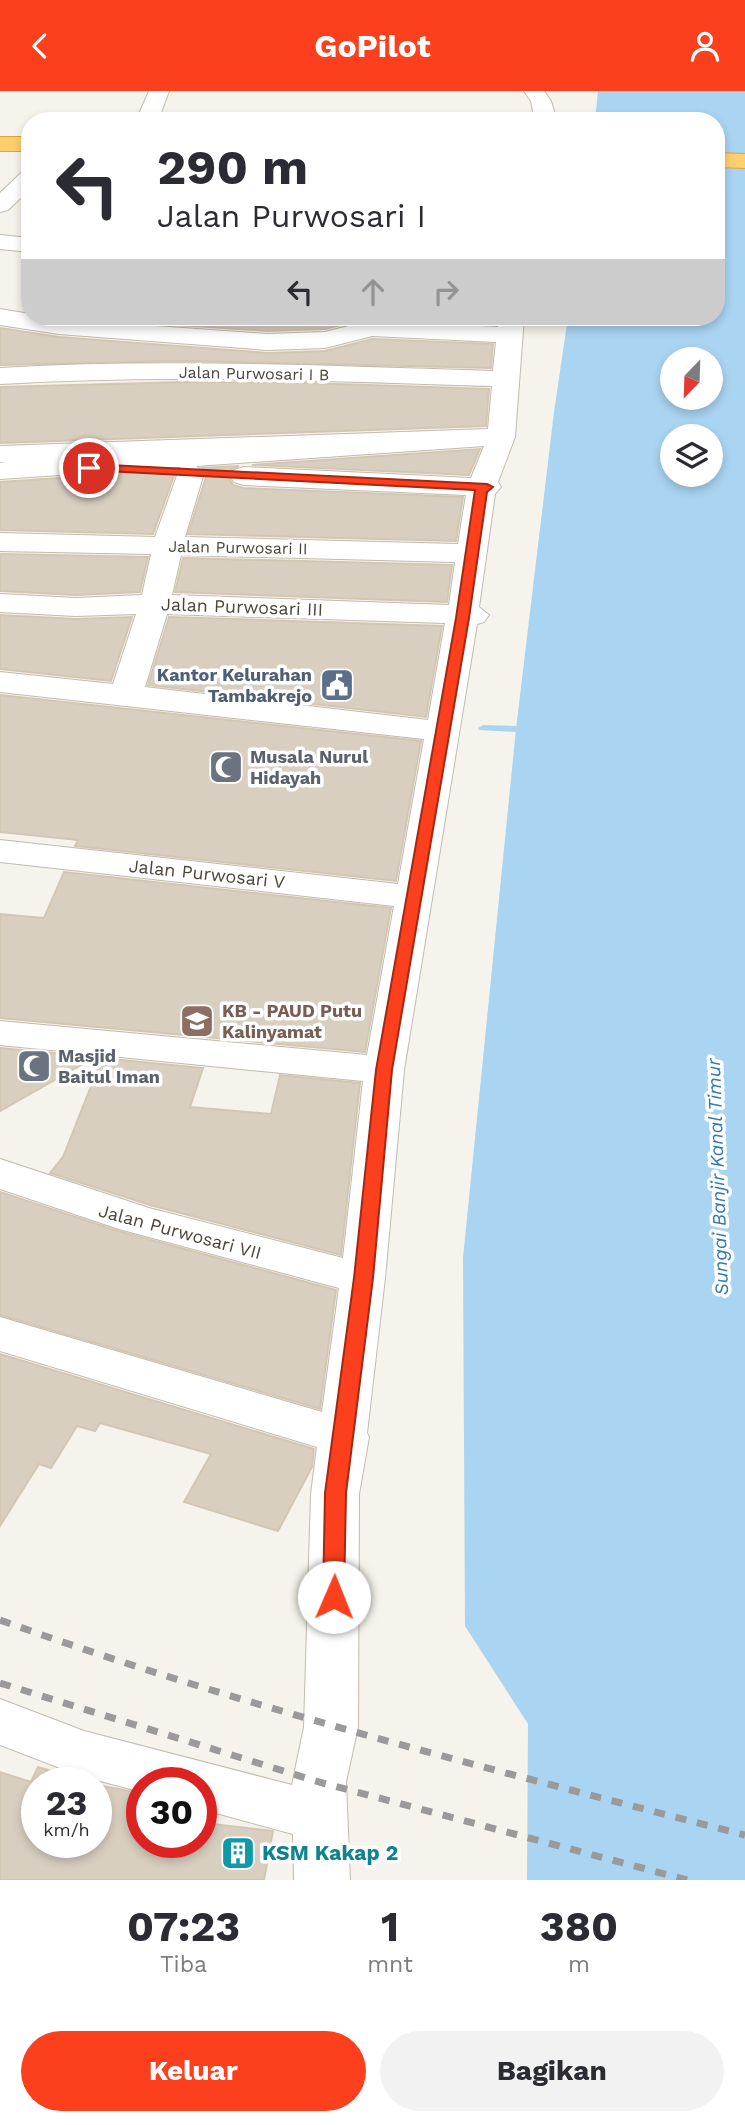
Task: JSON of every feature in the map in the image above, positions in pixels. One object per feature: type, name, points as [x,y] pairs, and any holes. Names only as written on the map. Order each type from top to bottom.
[{"type":"highway","points":[[0,126],[21,126]]},
{"type":"highway","points":[[725,142],[745,143]]},
{"type":"highway","points":[[0,144],[21,144]]},
{"type":"highway","points":[[725,161],[745,162]]},
{"type":"street","points":[[151,112],[159,91]]},
{"type":"street","points":[[534,91],[544,112]]},
{"type":"street","points":[[0,205],[21,185]]},
{"type":"street","points":[[0,242],[21,244]]},
{"type":"street","points":[[95,326],[165,335],[268,342],[326,340],[372,328],[509,335],[509,327]]},
{"type":"street","points":[[321,1880],[319,1782],[331,1727],[335,1493],[345,1437],[384,1070],[463,618],[481,490],[501,437],[508,379],[509,327]]},
{"type":"street","name":"Jalan Purwosari I B","points":[[0,376],[83,371],[279,372],[508,379]]},
{"type":"street","points":[[159,431],[425,444],[501,437]]},
{"type":"street","points":[[0,454],[501,437]]},
{"type":"street","points":[[0,471],[501,437]]},
{"type":"street","points":[[0,465],[487,487],[481,490]]},
{"type":"street","points":[[128,691],[165,569],[167,546],[190,473]]},
{"type":"street","name":"Jalan Purwosari II","points":[[0,542],[473,553],[472,557]]},
{"type":"street","name":"Jalan Purwosari III","points":[[0,603],[76,607],[153,604],[473,615],[463,618]]},
{"type":"street","points":[[0,682],[128,691],[443,732]]},
{"type":"street","name":"Jalan Purwosari V","points":[[0,851],[414,897]]},
{"type":"street","points":[[0,1033],[384,1070]]},
{"type":"street","name":"Jalan Purwosari VII","points":[[0,1173],[84,1206],[363,1278]]},
{"type":"street","points":[[0,1334],[345,1437]]},
{"type":"street","points":[[5,1732],[134,1767]]},
{"type":"street","points":[[217,1789],[321,1817]]},
{"type":"water","name":"Sungai Banjir Kanal Timur","points":[[598,91],[745,91],[745,1880],[527,1880],[528,1724],[465,1626],[463,1258],[516,729],[567,326],[725,326],[725,112],[596,112]]},
{"type":"building","points":[[195,326],[337,326],[325,329],[268,331]]},
{"type":"building","points":[[0,328],[59,337],[268,353],[325,351],[372,339],[493,344],[491,368],[185,361],[0,365]]},
{"type":"building","points":[[185,382],[489,389],[486,426],[0,443],[0,387]]},
{"type":"building","points":[[480,449],[469,475],[252,465]]},
{"type":"building","points":[[239,466],[232,469],[228,477],[233,485],[244,488],[463,497],[456,541],[188,534],[207,474],[202,468]]},
{"type":"building","points":[[176,470],[153,534],[0,530],[0,482]]},
{"type":"building","points":[[0,554],[148,557],[140,592],[76,595],[0,591]]},
{"type":"building","points":[[183,558],[452,565],[447,602],[175,592]]},
{"type":"building","points":[[0,615],[76,619],[132,617],[111,681],[0,669]]},
{"type":"building","points":[[169,617],[442,626],[426,717],[148,685]]},
{"type":"building","points":[[0,695],[421,741],[396,881],[75,846],[78,840],[0,832]]},
{"type":"building","points":[[64,872],[391,908],[365,1052],[0,1018],[0,914],[44,918]]},
{"type":"building","name":"Masjid Baitul Iman","points":[[0,1048],[95,1057],[0,1111]]},
{"type":"building","points":[[102,1058],[203,1068],[190,1107],[271,1114],[280,1075],[360,1083],[341,1255],[150,1205],[50,1173],[63,1157]]},
{"type":"building","points":[[0,1192],[118,1231],[336,1290],[320,1409],[0,1315]]},
{"type":"building","points":[[0,1354],[314,1449],[312,1467],[278,1531],[184,1502],[211,1454],[100,1423],[95,1431],[77,1426],[51,1468],[39,1464],[0,1526]]},
{"type":"building","points":[[0,1772],[21,1779],[21,1858],[112,1858],[112,1788],[126,1791],[126,1858],[217,1858],[217,1825],[273,1831],[264,1880],[0,1880]]},
{"type":"waterway","points":[[483,728],[516,729]]},
{"type":"railway","points":[[0,1620],[184,1682],[277,1710],[463,1762],[745,1835]]},
{"type":"railway","points":[[0,1683],[319,1782],[687,1880]]},
{"type":"place","name":"Kantor Kelurahan Tambakrejo","points":[[337,685]]},
{"type":"place","name":"Musala Nurul Hidayah","points":[[226,767]]},
{"type":"place","name":"KB - PAUD Putu Kalinyamat","points":[[197,1021]]},
{"type":"place","name":"Masjid Baitul Iman","points":[[34,1066]]},
{"type":"place","name":"KSM Kakap 2","points":[[238,1853]]},
{"type":"route","points":[[89,468],[487,487],[481,490],[463,618],[384,1070],[345,1437],[335,1493],[334,1597]]}]
